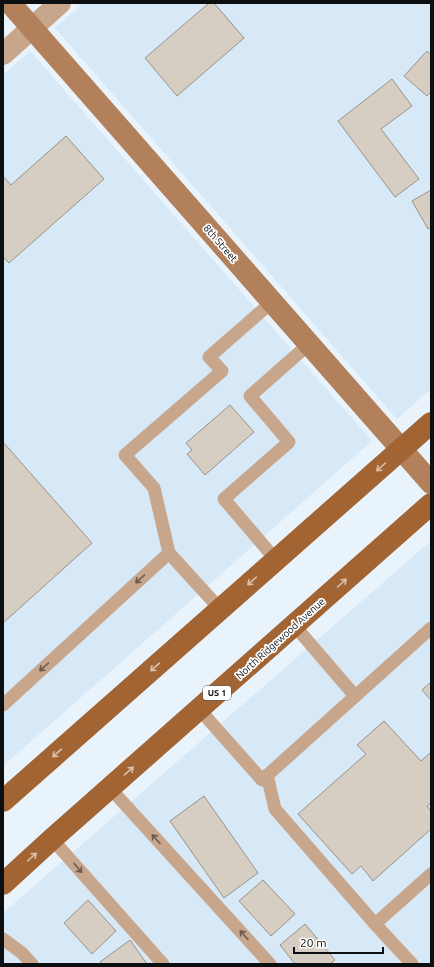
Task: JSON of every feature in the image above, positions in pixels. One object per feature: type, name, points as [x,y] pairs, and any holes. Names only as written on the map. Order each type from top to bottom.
[{"type":"main road","points":[[6,794],[276,560],[431,422]]},
{"type":"main road","name":"North Ridgewood Avenue","points":[[3,884],[431,504]]},
{"type":"street","name":"8th Street","points":[[10,3],[431,483]]},
{"type":"street","points":[[3,54],[60,3]]},
{"type":"lane","points":[[220,609],[169,553],[154,488],[125,455],[222,371],[209,357],[272,302]]},
{"type":"lane","points":[[276,560],[224,499],[289,442],[250,396],[309,344]]},
{"type":"lane","points":[[3,704],[169,553]]},
{"type":"lane","points":[[294,625],[355,696]]},
{"type":"lane","points":[[199,709],[262,780],[431,628]]},
{"type":"lane","points":[[267,774],[275,809],[375,924],[412,964]]},
{"type":"lane","points":[[110,788],[270,964]]},
{"type":"lane","points":[[52,839],[163,964]]},
{"type":"lane","points":[[375,924],[431,874]]},
{"type":"lane","points":[[3,939],[22,953],[32,964]]},
{"type":"shaded area","points":[[83,3],[431,3],[431,389],[397,419],[55,28]]},
{"type":"shaded area","points":[[30,51],[372,441],[3,766],[3,75]]},
{"type":"shaded area","points":[[431,541],[431,964],[3,964],[3,913]]},
{"type":"building","points":[[209,3],[214,3],[244,38],[177,96],[145,58]]},
{"type":"building","points":[[427,51],[431,55],[431,92],[427,96],[404,76]]},
{"type":"building","points":[[392,79],[412,106],[381,129],[419,179],[395,197],[338,121]]},
{"type":"building","points":[[66,136],[104,179],[9,263],[3,257],[3,176],[11,185]]},
{"type":"building","points":[[431,190],[431,227],[428,229],[412,201]]},
{"type":"building","points":[[230,405],[254,432],[205,475],[187,454],[192,450],[186,443]]},
{"type":"building","points":[[3,442],[92,543],[3,623]]},
{"type":"building","points":[[431,682],[431,700],[422,690]]},
{"type":"building","points":[[384,721],[421,761],[430,753],[431,754],[431,803],[427,806],[431,811],[431,829],[373,881],[361,866],[352,874],[298,814],[366,754],[357,745]]},
{"type":"building","points":[[204,796],[258,873],[224,898],[170,821]]},
{"type":"building","points":[[263,880],[295,914],[271,936],[239,901]]},
{"type":"building","points":[[88,900],[116,931],[92,954],[64,923]]},
{"type":"building","points":[[305,924],[335,960],[330,964],[295,964],[280,945]]},
{"type":"building","points":[[130,940],[147,964],[102,964],[100,962]]}]
